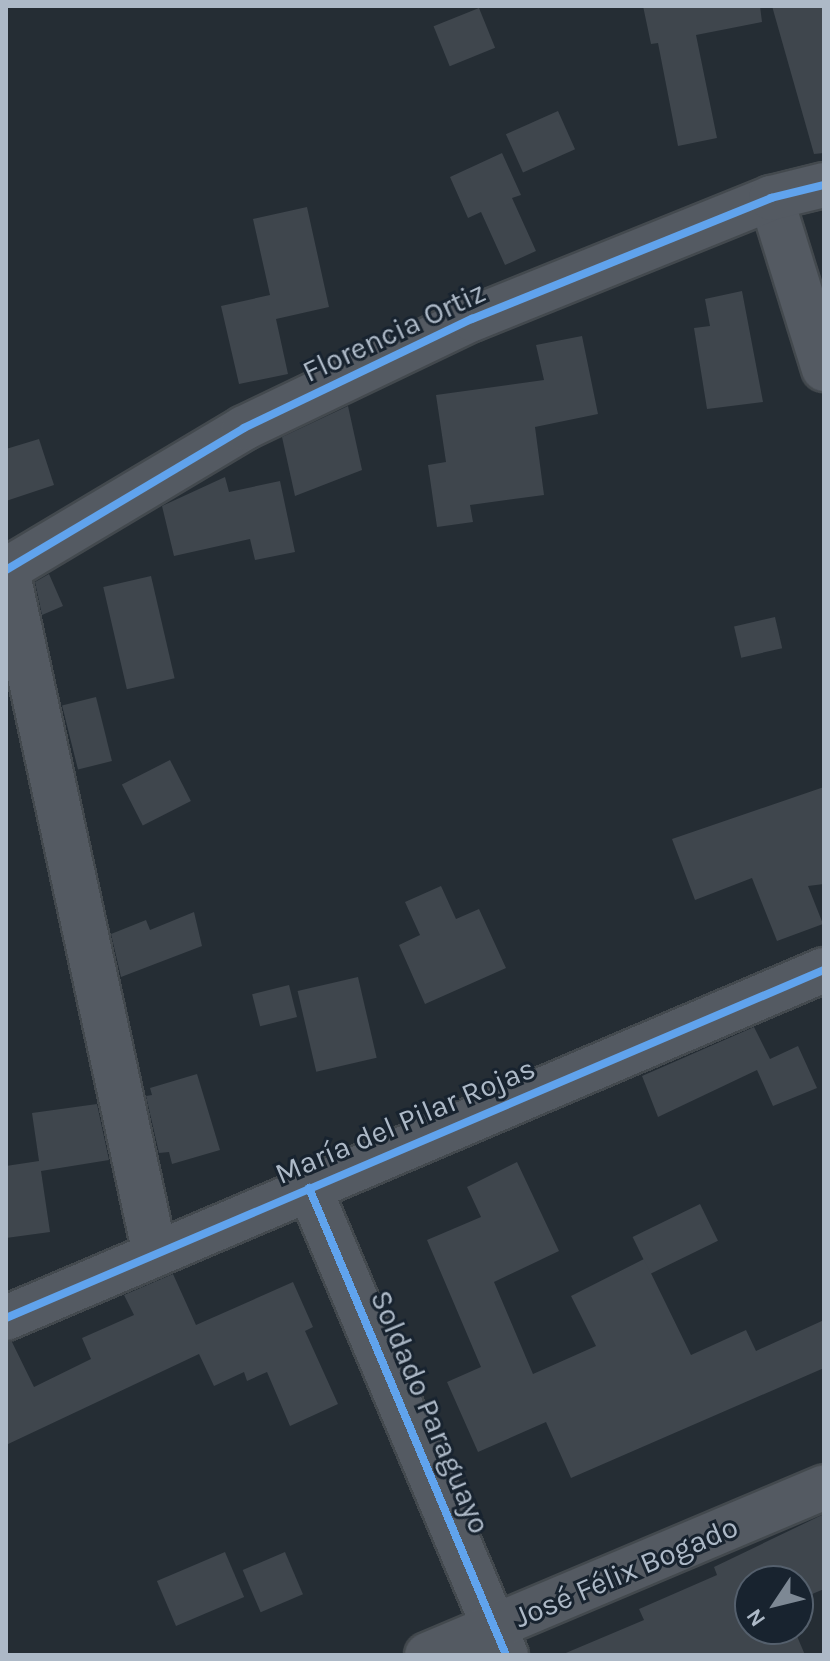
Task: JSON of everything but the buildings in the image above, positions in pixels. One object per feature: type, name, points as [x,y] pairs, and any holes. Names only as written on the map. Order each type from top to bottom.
[{"type":"street","name":"Florencia Ortiz","points":[[6,570],[244,428],[472,319],[771,198],[824,185]]},
{"type":"street","points":[[771,198],[824,369]]},
{"type":"street","points":[[6,570],[155,1254]]},
{"type":"street","name":"María del Pilar Rojas","points":[[6,1318],[824,970]]},
{"type":"street","name":"Soldado Paraguayo","points":[[309,1188],[500,1641]]},
{"type":"street","name":"José Félix Bogado","points":[[427,1655],[500,1641],[824,1487]]},
{"type":"cycle path","points":[[6,570],[244,428],[472,319],[771,198],[824,185]]},
{"type":"cycle path","points":[[6,1318],[824,970]]},
{"type":"cycle path","points":[[309,1188],[506,1655]]}]
